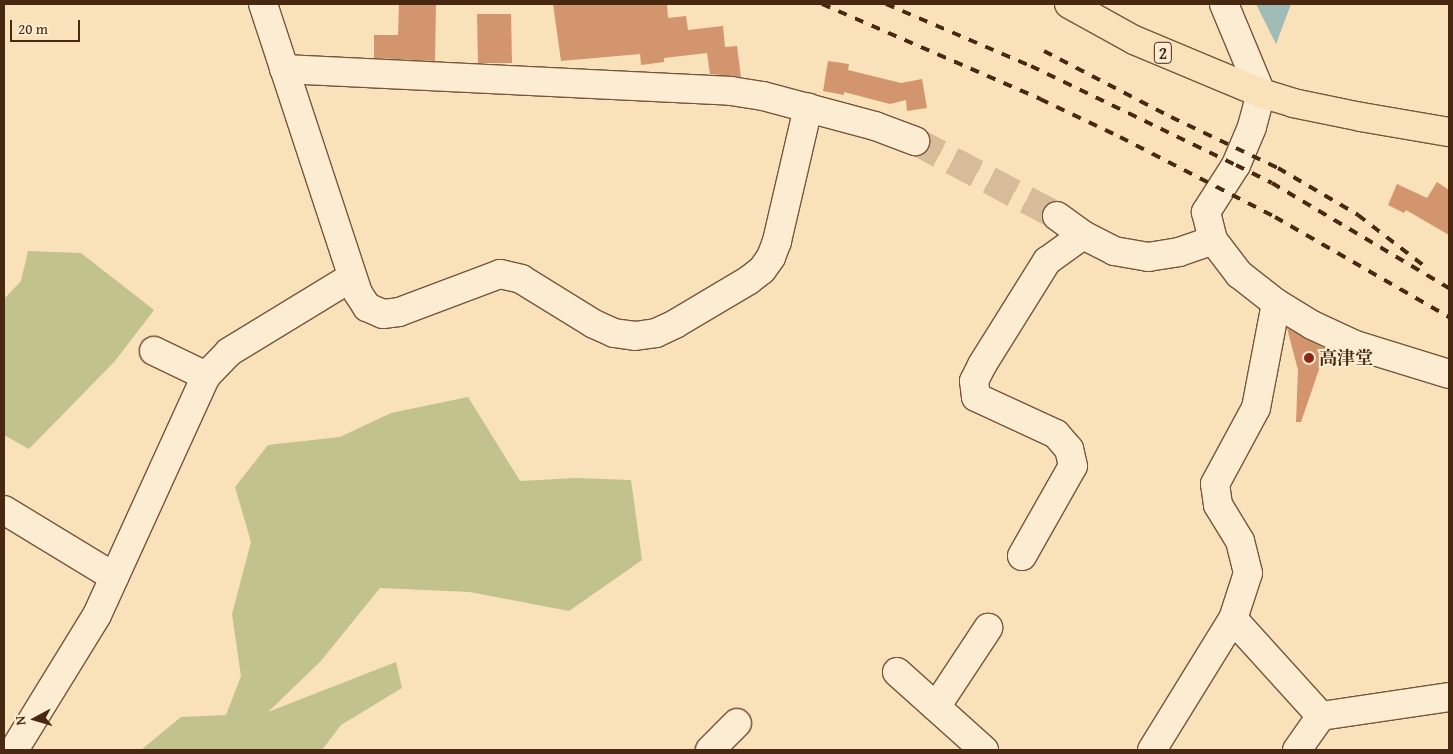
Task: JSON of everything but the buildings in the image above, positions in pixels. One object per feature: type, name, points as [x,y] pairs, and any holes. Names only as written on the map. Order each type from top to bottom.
[{"type":"highway","name":"2","points":[[1069,4],[1134,40],[1261,93],[1293,103],[1449,132]]},
{"type":"street","points":[[263,4],[358,293],[367,307],[383,314],[399,312],[500,274],[521,279],[594,324],[614,333],[634,336],[656,333],[675,324],[749,280],[762,270],[771,257],[777,242],[808,108]]},
{"type":"street","points":[[1224,4],[1261,93],[1252,127],[1236,164],[1206,212],[1213,240],[1239,274],[1276,303],[1312,325],[1355,345],[1449,374]]},
{"type":"street","points":[[284,69],[723,90],[763,96],[875,126],[915,142]]},
{"type":"street","points":[[1057,216],[1083,235],[1114,252],[1148,257],[1180,252],[1213,240]]},
{"type":"street","points":[[1022,556],[1073,466],[1069,448],[1056,434],[976,397],[974,381],[1047,261],[1083,235]]},
{"type":"street","points":[[14,750],[97,615],[206,376],[229,352],[352,277]]},
{"type":"street","points":[[1152,750],[1233,619],[1248,573],[1240,541],[1218,505],[1215,484],[1256,408],[1276,303]]},
{"type":"street","points":[[154,351],[206,376]]},
{"type":"street","points":[[4,510],[114,577]]},
{"type":"street","points":[[1233,619],[1321,716]]},
{"type":"street","points":[[936,707],[988,628]]},
{"type":"street","points":[[897,672],[984,750]]},
{"type":"street","points":[[1297,750],[1321,716],[1449,697]]},
{"type":"street","points":[[710,750],[737,722]]},
{"type":"green space","points":[[28,251],[81,253],[154,310],[115,361],[29,449],[4,435],[4,299],[21,281]]},
{"type":"green space","points":[[468,397],[520,481],[576,478],[631,480],[642,560],[569,611],[470,592],[380,588],[320,662],[268,712],[396,662],[402,688],[341,725],[322,750],[141,750],[181,717],[226,715],[241,676],[232,614],[251,542],[235,487],[268,445],[340,437],[391,413]]},
{"type":"water","points":[[1256,4],[1291,4],[1276,44]]},
{"type":"tunnel","points":[[915,141],[1057,216]]},
{"type":"railway","points":[[822,4],[1040,99],[1120,137],[1275,217],[1449,317]]},
{"type":"railway","points":[[886,4],[1031,66],[1272,183],[1449,288]]},
{"type":"railway","points":[[1044,51],[1171,117],[1278,168],[1358,215],[1428,269]]},
{"type":"place","name":"高津堂","points":[[1309,358]]}]
